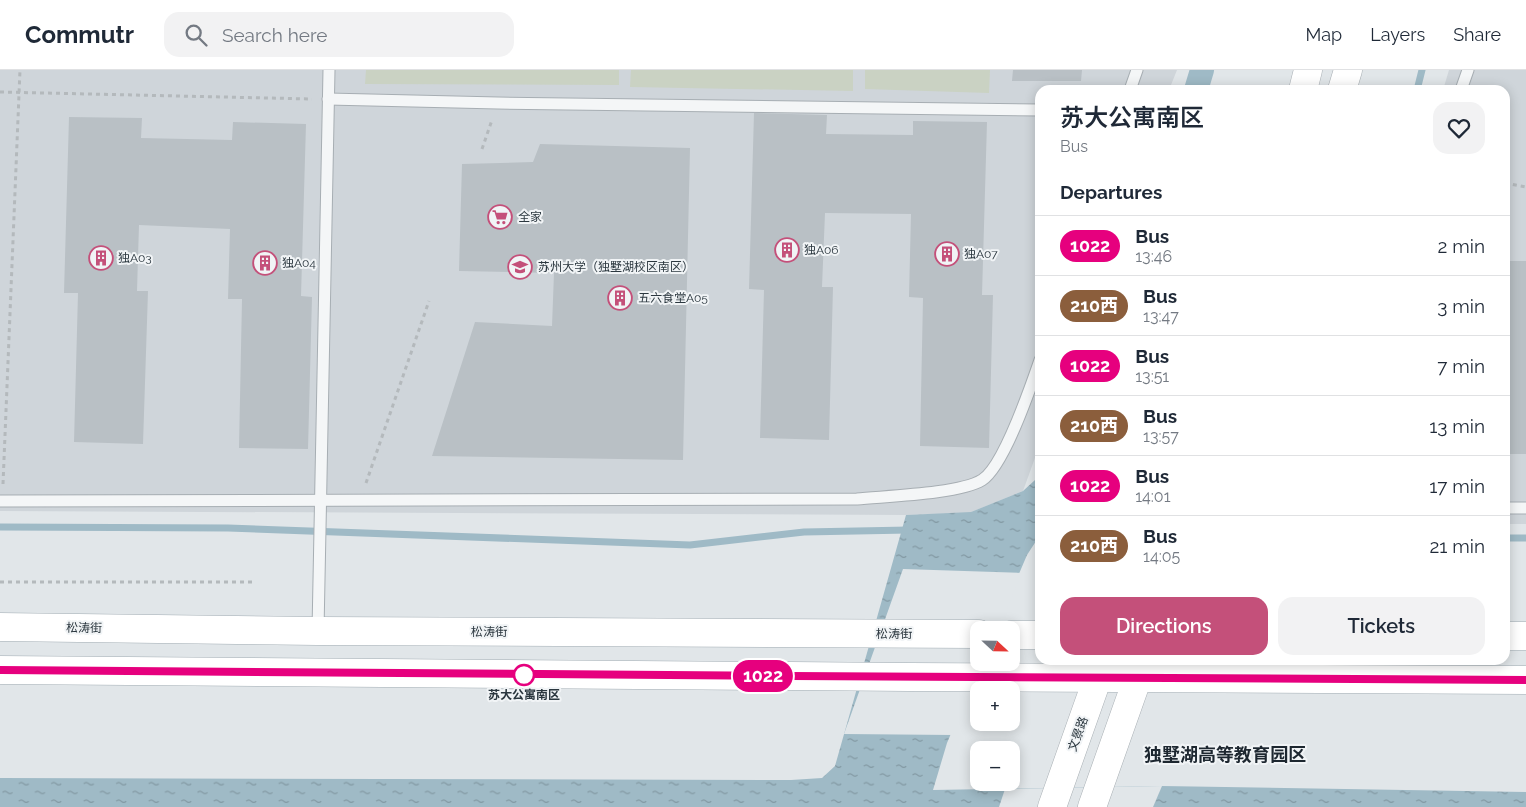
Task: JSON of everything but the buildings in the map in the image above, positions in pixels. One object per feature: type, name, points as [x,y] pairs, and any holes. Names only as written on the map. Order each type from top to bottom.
[{"type":"main road","points":[[1304,85],[1308,70]]},
{"type":"main road","points":[[1344,85],[1348,70]]},
{"type":"main road","name":"松涛街","points":[[0,627],[318,631],[970,634]]},
{"type":"main road","points":[[1020,634],[1035,635]]},
{"type":"main road","points":[[1510,636],[1526,636]]},
{"type":"main road","name":"文景路","points":[[1052,807],[1101,669]]},
{"type":"main road","points":[[1092,807],[1141,669]]},
{"type":"main road","points":[[0,670],[1141,669],[1526,680]]},
{"type":"lane","points":[[318,631],[329,70]]},
{"type":"lane","points":[[1132,85],[1137,70]]},
{"type":"lane","points":[[1463,85],[1468,70]]},
{"type":"lane","points":[[328,99],[1035,110]]},
{"type":"lane","points":[[1,501],[857,499],[955,489],[982,479],[999,459],[1027,398],[1035,375]]},
{"type":"lane","points":[[1510,508],[1526,508]]},
{"type":"path","points":[[1,501],[20,70]]},
{"type":"path","points":[[0,92],[328,99]]},
{"type":"path","points":[[482,149],[498,103]]},
{"type":"path","points":[[1510,184],[1526,188]]},
{"type":"path","points":[[360,499],[429,301]]},
{"type":"path","points":[[0,582],[254,582]]},
{"type":"shaded area","name":"苏州大学（独墅湖校区南区）","points":[[0,70],[1177,70],[1171,85],[1035,85],[1035,458],[1023,491],[969,513],[906,515],[0,511]]},
{"type":"shaded area","points":[[1449,70],[1526,70],[1526,524],[1510,524],[1510,85],[1444,85]]},
{"type":"green space","points":[[366,70],[619,70],[619,85],[365,84]]},
{"type":"green space","points":[[631,70],[853,70],[853,91],[630,87]]},
{"type":"green space","points":[[865,70],[990,70],[989,93],[865,89]]},
{"type":"water","points":[[1035,480],[1035,543],[1027,555],[999,621],[970,621],[970,671],[978,671],[973,681],[970,681],[970,689],[947,743],[933,790],[1020,791],[1020,788],[1162,786],[1526,792],[1526,807],[0,807],[0,778],[791,780],[822,778],[835,766],[906,515],[971,512],[1023,491]]},
{"type":"pier","points":[[903,569],[1022,573],[1002,621],[970,621],[970,671],[981,671],[976,681],[970,681],[970,696],[953,735],[844,734]]},
{"type":"pier","points":[[1162,786],[1153,807],[999,807],[1004,791],[1020,791],[1020,789]]},
{"type":"waterway","points":[[1198,85],[1202,70]]},
{"type":"waterway","points":[[1418,85],[1422,70]]},
{"type":"waterway","points":[[0,527],[228,528],[690,545],[804,532],[909,530]]},
{"type":"waterway","points":[[1510,538],[1526,538]]},
{"type":"bus line","name":"1022","points":[[0,670],[1526,680]]},
{"type":"place","name":"全家","points":[[500,217]]},
{"type":"place","name":"独A06","points":[[787,250]]},
{"type":"place","name":"独A07","points":[[947,254]]},
{"type":"place","name":"独A03","points":[[101,258]]},
{"type":"place","name":"独A04","points":[[265,263]]},
{"type":"place","name":"苏州大学（独墅湖校区南区）","points":[[520,267]]},
{"type":"place","name":"五六食堂A05","points":[[620,298]]},
{"type":"place","name":"苏大公寓南区","points":[[524,675]]},
{"type":"district","name":"独墅湖高等教育园区","points":[[1225,755]]}]
